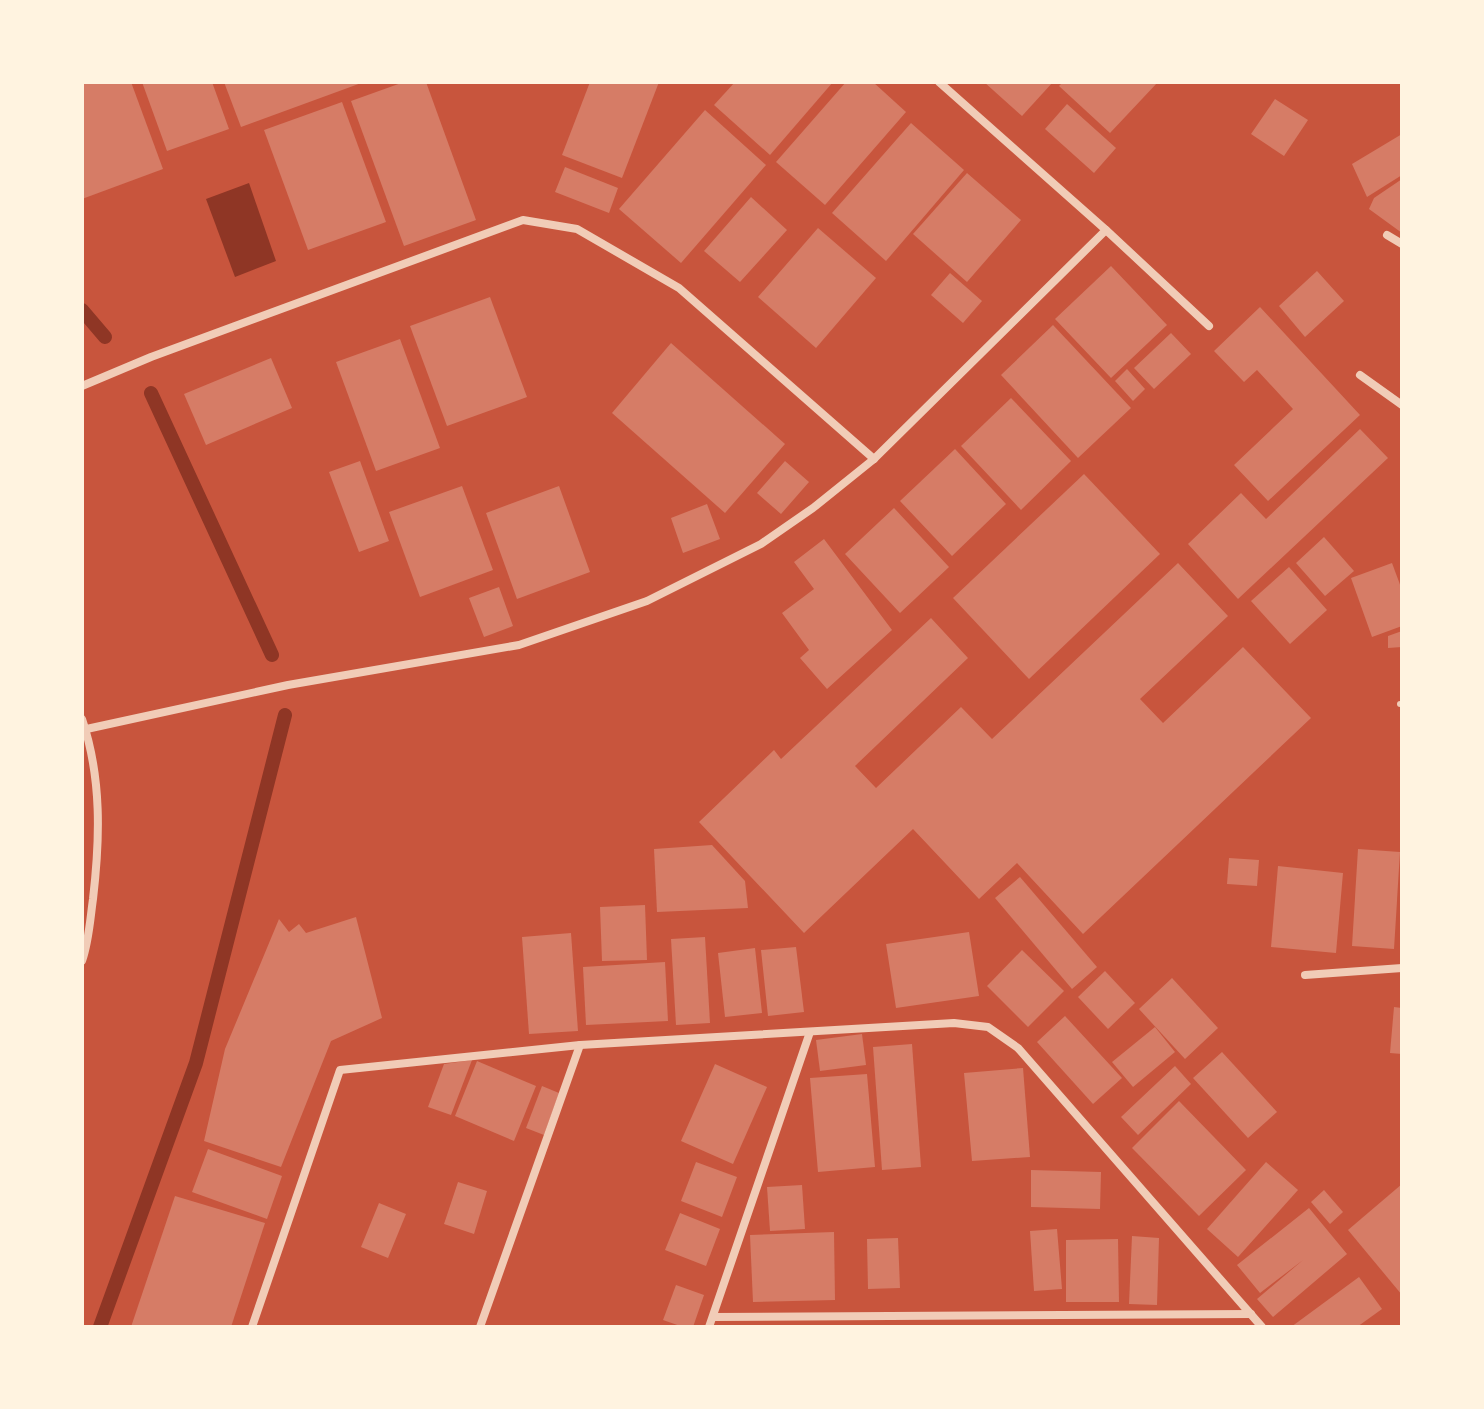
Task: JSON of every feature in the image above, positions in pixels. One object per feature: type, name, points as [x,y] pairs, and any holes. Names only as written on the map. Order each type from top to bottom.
[{"type":"street","points":[[939,82],[1209,326]]},
{"type":"street","points":[[82,386],[151,357],[523,220],[577,229],[679,288],[874,459]]},
{"type":"street","points":[[84,729],[288,685],[519,645],[647,601],[761,544],[813,508],[874,459],[1106,230]]},
{"type":"street","points":[[1387,235],[1402,244]]},
{"type":"street","points":[[1360,375],[1402,405]]},
{"type":"street","points":[[82,719],[98,795],[99,846],[88,945],[82,961]]},
{"type":"street","points":[[1305,975],[1402,968]]},
{"type":"street","points":[[252,1327],[340,1070],[580,1045],[972,1023],[988,1027],[1018,1048],[1262,1327]]},
{"type":"street","points":[[709,1327],[810,1032]]},
{"type":"street","points":[[480,1327],[580,1045]]},
{"type":"street","points":[[713,1317],[1251,1314]]},
{"type":"shaded area","points":[[249,183],[276,261],[235,277],[206,199]]},
{"type":"building","points":[[82,82],[131,82],[163,169],[82,199]]},
{"type":"building","points":[[142,82],[212,82],[229,129],[167,151]]},
{"type":"building","points":[[224,82],[364,82],[241,127]]},
{"type":"building","points":[[404,82],[426,82],[476,220],[404,246],[351,101]]},
{"type":"building","points":[[590,82],[659,82],[622,178],[562,155]]},
{"type":"building","points":[[735,82],[833,82],[770,155],[714,105]]},
{"type":"building","points":[[846,82],[873,82],[906,112],[825,205],[776,162]]},
{"type":"building","points":[[984,82],[1053,82],[1022,116]]},
{"type":"building","points":[[1063,82],[1158,82],[1110,133],[1059,86]]},
{"type":"building","points":[[1275,99],[1308,120],[1284,156],[1251,134]]},
{"type":"building","points":[[342,102],[386,222],[308,250],[264,130]]},
{"type":"building","points":[[1067,104],[1116,148],[1094,173],[1045,129]]},
{"type":"building","points":[[705,110],[766,165],[681,263],[619,209]]},
{"type":"building","points":[[911,123],[964,170],[886,261],[832,213]]},
{"type":"building","points":[[1402,134],[1402,175],[1367,197],[1352,164]]},
{"type":"building","points":[[565,167],[618,188],[609,213],[555,192]]},
{"type":"building","points":[[967,173],[1021,220],[967,282],[913,234]]},
{"type":"building","points":[[1402,179],[1402,233],[1369,209],[1374,198]]},
{"type":"building","points":[[751,197],[787,230],[740,282],[704,251]]},
{"type":"building","points":[[818,228],[876,278],[816,348],[758,297]]},
{"type":"building","points":[[1111,266],[1167,325],[1111,378],[1055,319]]},
{"type":"building","points":[[1317,271],[1344,301],[1305,337],[1279,306]]},
{"type":"building","points":[[950,273],[982,301],[963,323],[931,295]]},
{"type":"building","points":[[490,297],[527,397],[447,426],[410,326]]},
{"type":"building","points":[[1260,307],[1360,415],[1268,501],[1234,465],[1293,409],[1257,370],[1244,382],[1214,351]]},
{"type":"building","points":[[1053,325],[1131,408],[1078,458],[1001,375]]},
{"type":"building","points":[[1171,333],[1191,354],[1154,389],[1134,368]]},
{"type":"building","points":[[400,339],[440,448],[376,471],[336,362]]},
{"type":"building","points":[[671,343],[785,444],[725,513],[612,413]]},
{"type":"building","points":[[271,358],[292,408],[206,445],[184,394]]},
{"type":"building","points":[[1127,369],[1145,389],[1133,401],[1115,381]]},
{"type":"building","points":[[1011,398],[1071,461],[1021,510],[961,446]]},
{"type":"building","points":[[1360,429],[1388,458],[1238,599],[1188,544],[1241,493],[1266,519]]},
{"type":"building","points":[[955,449],[1006,504],[952,556],[900,501]]},
{"type":"building","points":[[360,461],[389,541],[359,552],[329,472]]},
{"type":"building","points":[[785,461],[809,482],[781,514],[757,493]]},
{"type":"building","points":[[1084,474],[1160,554],[1029,679],[953,598]]},
{"type":"building","points":[[462,486],[493,570],[420,597],[389,512]]},
{"type":"building","points":[[559,486],[590,572],[517,599],[486,513]]},
{"type":"building","points":[[707,504],[720,539],[683,553],[671,518]]},
{"type":"building","points":[[894,508],[949,567],[900,613],[845,554]]},
{"type":"building","points":[[1324,537],[1354,571],[1325,596],[1296,563]]},
{"type":"building","points":[[824,539],[892,630],[827,689],[800,658],[809,650],[782,613],[814,589],[794,562]]},
{"type":"building","points":[[1178,563],[1228,616],[1140,699],[1163,723],[1243,647],[1311,718],[1083,934],[1017,863],[979,899],[913,829],[804,933],[699,822],[774,750],[781,759],[931,618],[968,658],[855,766],[876,788],[961,707],[992,739]]},
{"type":"building","points":[[1392,563],[1402,590],[1402,626],[1372,637],[1351,578]]},
{"type":"building","points":[[1289,567],[1327,610],[1290,644],[1251,601]]},
{"type":"building","points":[[499,587],[513,626],[484,637],[469,598]]},
{"type":"building","points":[[1402,631],[1402,647],[1388,648],[1388,636]]},
{"type":"building","points":[[712,845],[745,881],[748,908],[657,912],[654,849]]},
{"type":"building","points":[[1358,849],[1400,852],[1394,949],[1352,946]]},
{"type":"building","points":[[1229,858],[1259,860],[1257,886],[1227,884]]},
{"type":"building","points":[[1278,866],[1343,873],[1336,953],[1271,947]]},
{"type":"building","points":[[1020,877],[1097,967],[1072,989],[995,898]]},
{"type":"building","points":[[645,905],[647,960],[602,961],[600,907]]},
{"type":"building","points":[[356,917],[382,1018],[331,1041],[281,1167],[204,1141],[225,1049],[279,919],[289,932],[299,924],[306,933]]},
{"type":"building","points":[[969,932],[979,996],[896,1008],[886,944]]},
{"type":"building","points":[[571,933],[578,1031],[529,1034],[522,937]]},
{"type":"building","points":[[705,937],[710,1023],[676,1025],[671,939]]},
{"type":"building","points":[[796,947],[804,1012],[768,1016],[761,950]]},
{"type":"building","points":[[755,948],[762,1013],[725,1017],[718,953]]},
{"type":"building","points":[[1022,950],[1064,991],[1028,1027],[987,986]]},
{"type":"building","points":[[665,962],[668,1021],[586,1025],[583,967]]},
{"type":"building","points":[[1105,971],[1135,1003],[1108,1029],[1078,997]]},
{"type":"building","points":[[1172,978],[1218,1028],[1185,1059],[1139,1009]]},
{"type":"building","points":[[1394,1007],[1402,1008],[1402,1054],[1390,1053]]},
{"type":"building","points":[[1065,1016],[1122,1078],[1093,1104],[1037,1042]]},
{"type":"building","points":[[1155,1027],[1175,1052],[1133,1087],[1112,1062]]},
{"type":"building","points":[[862,1034],[866,1065],[820,1071],[816,1040]]},
{"type":"building","points":[[912,1044],[921,1167],[882,1170],[873,1047]]},
{"type":"building","points":[[1222,1052],[1277,1112],[1248,1138],[1193,1078]]},
{"type":"building","points":[[472,1060],[451,1115],[428,1107],[444,1064]]},
{"type":"building","points":[[477,1061],[536,1086],[514,1141],[455,1116]]},
{"type":"building","points":[[715,1064],[767,1087],[733,1164],[681,1141]]},
{"type":"building","points":[[1175,1066],[1191,1084],[1138,1135],[1121,1117]]},
{"type":"building","points":[[1023,1068],[1030,1157],[972,1161],[964,1073]]},
{"type":"building","points":[[867,1074],[875,1167],[818,1172],[810,1078]]},
{"type":"building","points":[[542,1086],[559,1093],[544,1135],[526,1128]]},
{"type":"building","points":[[1179,1101],[1246,1170],[1199,1216],[1132,1148]]},
{"type":"building","points":[[208,1149],[282,1176],[267,1219],[192,1192]]},
{"type":"building","points":[[696,1162],[737,1177],[722,1217],[681,1201]]},
{"type":"building","points":[[1266,1162],[1298,1190],[1238,1257],[1207,1229]]},
{"type":"building","points":[[1031,1170],[1101,1172],[1100,1209],[1031,1207]]},
{"type":"building","points":[[458,1182],[487,1191],[474,1234],[444,1224]]},
{"type":"building","points":[[1402,1184],[1402,1295],[1348,1230]]},
{"type":"building","points":[[802,1185],[805,1229],[770,1231],[767,1187]]},
{"type":"building","points":[[1324,1190],[1343,1212],[1330,1224],[1311,1202]]},
{"type":"building","points":[[175,1196],[265,1223],[231,1327],[131,1327]]},
{"type":"building","points":[[379,1203],[406,1214],[388,1258],[361,1247]]},
{"type":"building","points":[[1309,1208],[1347,1254],[1273,1317],[1257,1299],[1303,1260],[1260,1293],[1237,1265]]},
{"type":"building","points":[[680,1213],[720,1229],[706,1266],[665,1250]]},
{"type":"building","points":[[1057,1229],[1062,1289],[1034,1291],[1030,1231]]},
{"type":"building","points":[[834,1232],[835,1300],[753,1302],[750,1235]]},
{"type":"building","points":[[1132,1236],[1159,1238],[1157,1305],[1129,1304]]},
{"type":"building","points":[[898,1238],[900,1288],[868,1289],[867,1239]]},
{"type":"building","points":[[1118,1239],[1119,1302],[1066,1302],[1066,1240]]},
{"type":"building","points":[[1359,1277],[1382,1309],[1357,1327],[1291,1327]]},
{"type":"building","points":[[676,1285],[704,1295],[693,1327],[663,1320]]},
{"type":"waterway","points":[[82,310],[105,337]]},
{"type":"waterway","points":[[151,393],[272,655]]},
{"type":"waterway","points":[[100,1327],[196,1063],[285,715]]}]
